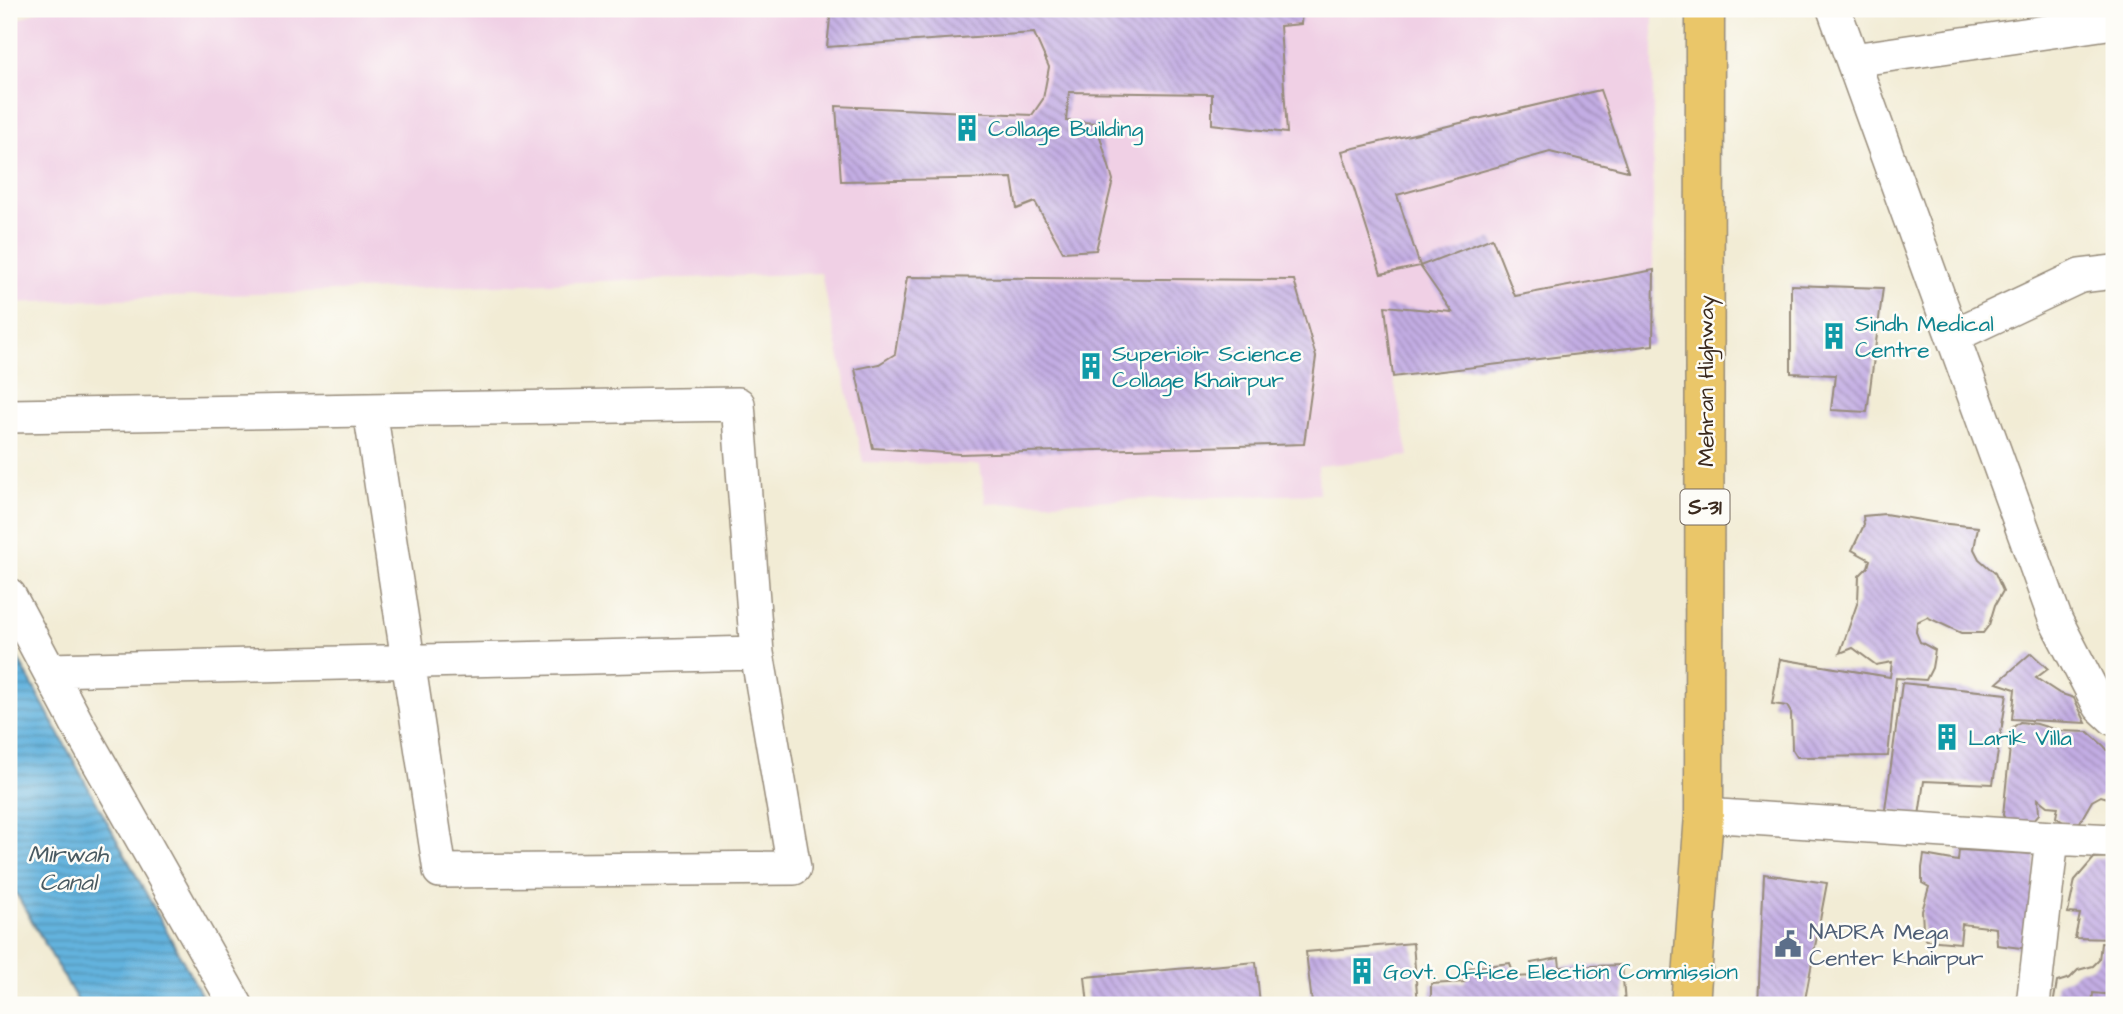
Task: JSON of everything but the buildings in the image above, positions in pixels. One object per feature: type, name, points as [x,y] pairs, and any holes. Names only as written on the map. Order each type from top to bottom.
[{"type":"main road","name":"Mehran Highway","points":[[1690,1005],[1704,815],[1705,9]]},
{"type":"street","points":[[1835,9],[2056,621],[2100,706],[2114,719]]},
{"type":"street","points":[[1853,60],[2114,22]]},
{"type":"street","points":[[1953,336],[2080,276],[2114,272]]},
{"type":"street","points":[[9,416],[370,410],[738,404],[757,653],[794,868],[440,871],[370,410]]},
{"type":"street","points":[[9,595],[79,729],[236,1005]]},
{"type":"street","points":[[48,670],[757,653]]},
{"type":"street","points":[[1704,815],[2114,841]]},
{"type":"street","points":[[2034,1005],[2052,838]]},
{"type":"shaded area","points":[[42,9],[1653,9],[1653,345],[1393,377],[1409,456],[1318,466],[1319,494],[986,504],[980,465],[863,462],[821,273],[9,303],[9,24]]},
{"type":"water","name":"Mirwah Canal","points":[[9,642],[207,1005],[80,1005],[9,881]]},
{"type":"place","name":"Collage Building","points":[[967,128]]},
{"type":"place","name":"Sindh Medical Centre","points":[[1834,336]]},
{"type":"place","name":"Superioir Science Collage Khairpur","points":[[1091,366]]},
{"type":"place","name":"Larik Villa","points":[[1947,737]]},
{"type":"place","name":"NADRA Mega Center khairpur","points":[[1788,944]]},
{"type":"place","name":"Govt. Office Election Commission","points":[[1362,971]]}]
